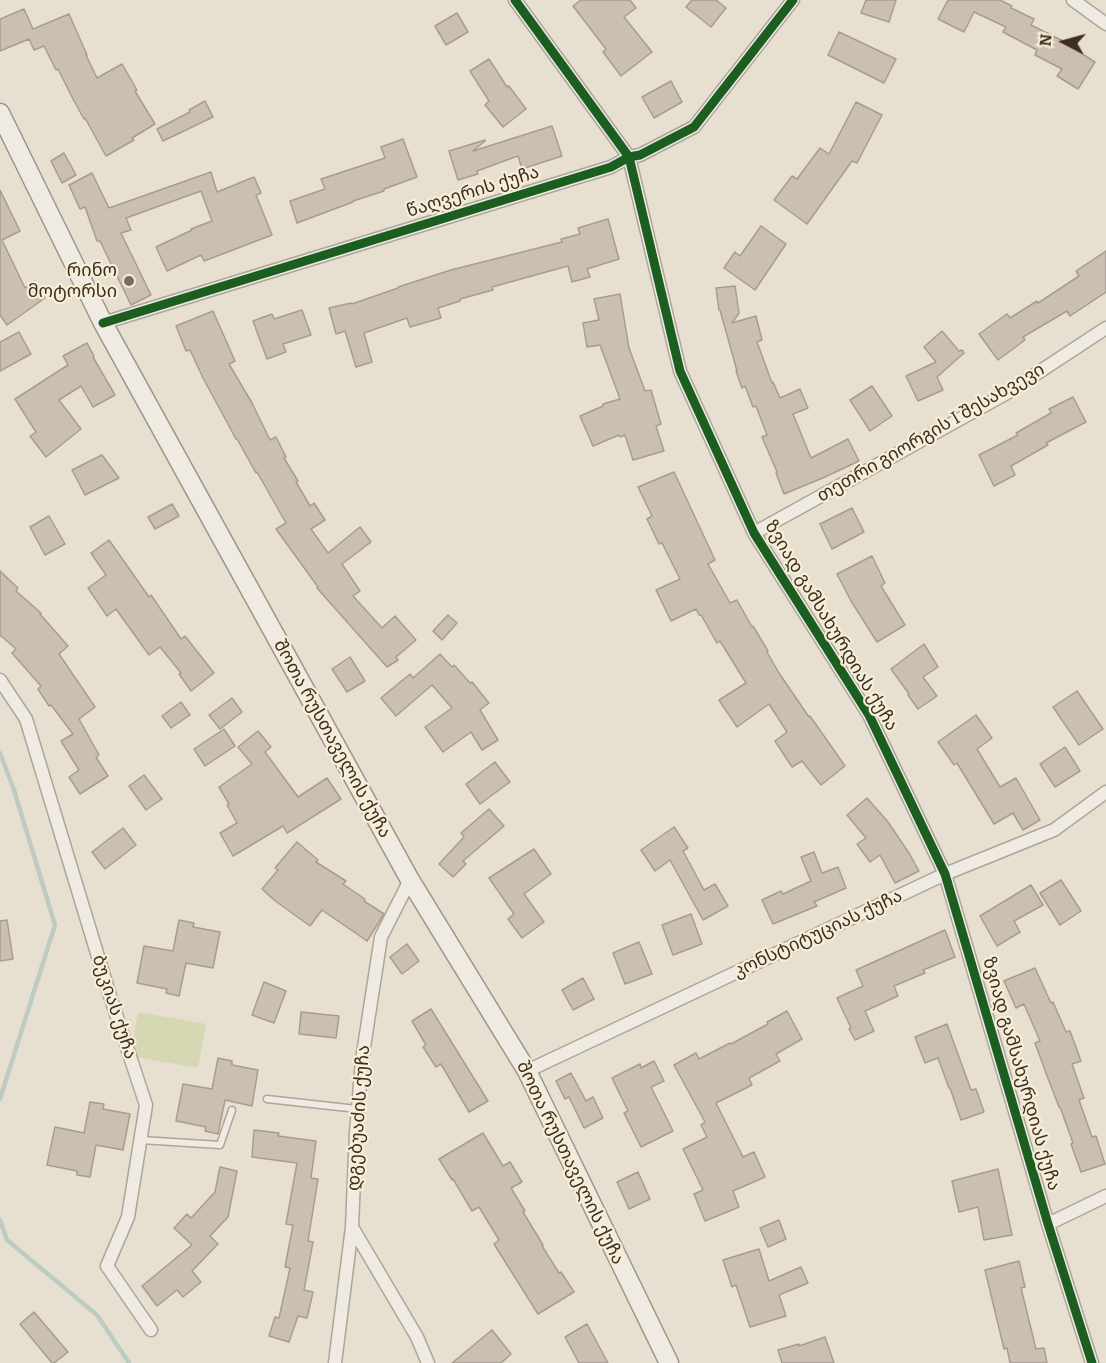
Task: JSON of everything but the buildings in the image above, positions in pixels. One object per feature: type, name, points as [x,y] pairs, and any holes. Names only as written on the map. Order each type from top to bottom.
[{"type":"main road","name":"შოთა რუსთაველის ქუჩა","points":[[0,113],[103,323],[410,880],[527,1071],[669,1363]]},
{"type":"street","name":"ზვიად გამსახურდიას ქუჩა","points":[[515,0],[629,157],[680,371],[754,533],[869,715],[945,874],[1048,1224],[1092,1363]]},
{"type":"street","name":"წაღვერის ქუჩა","points":[[103,323],[612,166],[629,157],[640,155],[694,127],[794,0]]},
{"type":"street","points":[[1073,0],[1106,24]]},
{"type":"street","name":"თეთრი გიორგის I შესახვევი","points":[[754,533],[1007,393],[1106,328]]},
{"type":"street","name":"ბუკიას ქუჩა","points":[[0,680],[26,719],[110,996],[146,1105],[128,1217],[107,1266],[151,1330]]},
{"type":"street","name":"კონსტიტუციას ქუჩა","points":[[527,1071],[945,874],[1054,830],[1106,792]]},
{"type":"street","name":"დგებუაძის ქუჩა","points":[[335,1363],[352,1227],[362,1060],[381,937],[410,880]]},
{"type":"street","points":[[1048,1224],[1106,1196]]},
{"type":"street","points":[[352,1227],[417,1337],[428,1363]]},
{"type":"lane","points":[[267,1098],[358,1110]]},
{"type":"lane","points":[[141,1140],[220,1145],[232,1110]]},
{"type":"green space","points":[[138,1012],[206,1024],[198,1068],[130,1056]]},
{"type":"waterway","points":[[0,753],[14,790],[55,925],[0,1099]]},
{"type":"waterway","points":[[0,1220],[7,1240],[97,1315],[129,1363]]},
{"type":"cycle path","points":[[515,0],[629,157],[680,371],[754,533],[869,715],[945,874],[1048,1224],[1092,1363]]},
{"type":"cycle path","points":[[103,323],[611,167],[629,157],[640,155],[694,127],[793,0]]},
{"type":"place","name":"რინო მოტორსი","points":[[129,281]]}]
